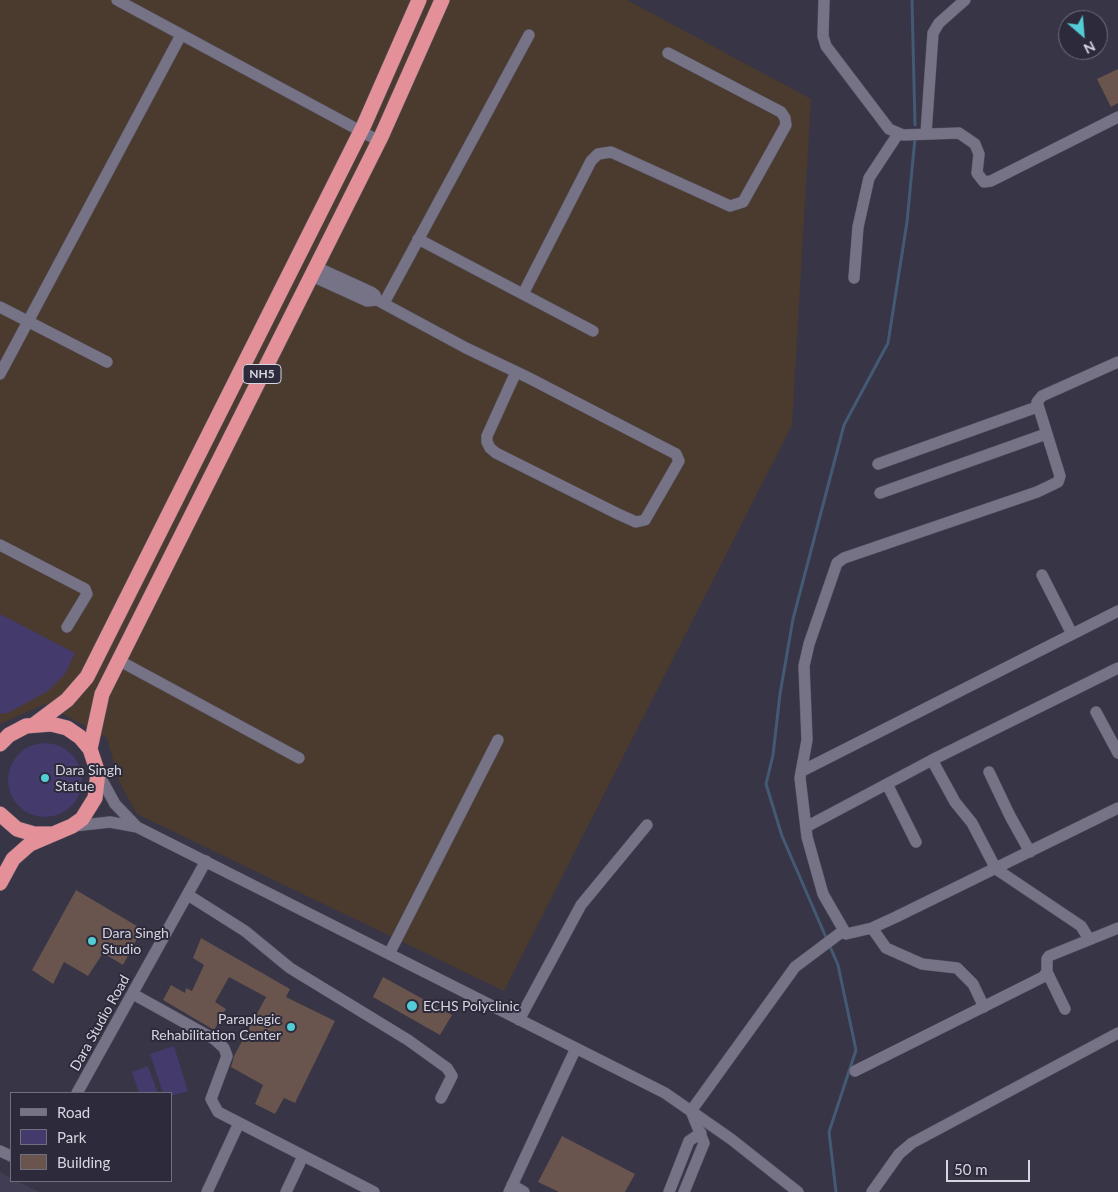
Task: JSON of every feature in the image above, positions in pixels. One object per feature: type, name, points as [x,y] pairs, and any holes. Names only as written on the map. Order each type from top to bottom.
[{"type":"highway","name":"NH5","points":[[0,744],[17,730],[35,724],[67,700],[87,677],[362,130],[419,0]]},
{"type":"highway","name":"NH5","points":[[90,750],[102,694],[379,141],[442,0]]},
{"type":"highway","name":"NH5","points":[[0,882],[13,859],[30,844],[72,826],[82,819],[92,804],[98,786],[98,773],[90,750],[80,737],[67,728],[51,724],[35,724]]},
{"type":"highway","name":"NH5","points":[[0,814],[18,829],[34,834],[52,834]]},
{"type":"street","points":[[117,0],[362,130],[379,141]]},
{"type":"street","points":[[824,0],[823,36],[826,46],[889,129],[898,134],[959,133],[975,144],[978,154],[978,173],[984,182],[991,181],[1118,117]]},
{"type":"street","points":[[926,133],[933,33],[939,23],[965,0]]},
{"type":"street","points":[[0,374],[30,321],[181,35]]},
{"type":"street","points":[[380,302],[418,239],[529,35]]},
{"type":"street","points":[[523,294],[591,161],[598,154],[611,152],[730,206],[743,202],[786,125],[785,118],[781,112],[668,53]]},
{"type":"street","points":[[854,278],[858,227],[869,178],[898,134]]},
{"type":"street","points":[[418,239],[593,331]]},
{"type":"street","points":[[314,272],[371,292],[376,295],[380,302],[516,372],[678,456],[679,461],[645,520],[636,522],[627,518],[496,453],[490,448],[487,436],[516,372]]},
{"type":"street","points":[[0,306],[107,362]]},
{"type":"street","points":[[1118,362],[1042,396],[1037,402],[1060,476],[1058,482],[837,563],[809,644],[804,666],[807,740],[800,778],[806,827],[823,894],[843,931],[849,934],[872,928],[1118,808]]},
{"type":"street","points":[[878,464],[1037,407]]},
{"type":"street","points":[[880,493],[1046,434]]},
{"type":"street","points":[[0,545],[85,588],[87,594],[67,627]]},
{"type":"street","points":[[1042,575],[1072,634]]},
{"type":"street","points":[[802,771],[1118,611]]},
{"type":"street","points":[[118,660],[300,758]]},
{"type":"street","points":[[806,827],[932,760],[1118,668]]},
{"type":"street","points":[[1096,712],[1118,753]]},
{"type":"street","points":[[389,954],[498,740]]},
{"type":"street","points":[[932,760],[955,802],[972,823],[996,869],[1081,926],[1088,939]]},
{"type":"street","points":[[989,772],[1030,852]]},
{"type":"street","points":[[98,773],[114,804],[137,827]]},
{"type":"street","points":[[887,784],[916,842]]},
{"type":"street","points":[[72,826],[110,822],[137,827],[206,861],[665,1094],[731,1139],[798,1192]]},
{"type":"street","points":[[519,1020],[581,904],[647,825]]},
{"type":"street","name":"Dara Studio Road","points":[[79,1092],[206,861]]},
{"type":"street","points":[[188,895],[244,931],[290,968],[408,1040],[447,1068],[452,1076],[441,1098]]},
{"type":"street","points":[[872,928],[886,948],[922,964],[957,968],[973,984],[984,1007]]},
{"type":"street","points":[[1065,1009],[1048,972],[1046,959],[1088,939],[1118,928]]},
{"type":"street","points":[[691,1111],[790,973],[829,940],[843,931]]},
{"type":"street","points":[[855,1071],[984,1007],[1048,972]]},
{"type":"street","points":[[133,994],[220,1042],[227,1056],[211,1099],[218,1112],[374,1192]]},
{"type":"street","points":[[872,1192],[899,1154],[912,1143],[1118,1033]]},
{"type":"street","points":[[524,1192],[511,1189],[576,1048]]},
{"type":"street","points":[[684,1192],[704,1143],[691,1111]]},
{"type":"street","points":[[207,1192],[239,1123]]},
{"type":"street","points":[[669,1192],[689,1141],[701,1133]]},
{"type":"street","points":[[286,1192],[302,1156]]},
{"type":"shaded area","points":[[0,0],[627,0],[811,99],[792,425],[504,991],[137,814],[119,781],[107,738],[45,704],[0,724]]},
{"type":"shaded area","points":[[0,1172],[10,1177],[10,1182],[19,1182],[40,1192],[0,1192]]},
{"type":"green space","points":[[0,614],[75,653],[65,674],[48,691],[8,713],[0,714]]},
{"type":"green space","points":[[45,743],[59,746],[71,754],[79,766],[82,780],[79,794],[71,806],[59,814],[45,817],[31,814],[19,806],[11,794],[8,780],[11,766],[19,754],[31,746]]},
{"type":"green space","points":[[174,1046],[188,1091],[172,1096],[172,1092],[163,1092],[150,1054]]},
{"type":"green space","points":[[148,1066],[158,1092],[139,1092],[132,1072]]},
{"type":"building","points":[[1118,69],[1118,103],[1111,107],[1097,79]]},
{"type":"building","name":"Dara Singh Studio","points":[[76,890],[142,929],[123,965],[103,953],[88,976],[64,962],[53,984],[32,970]]},
{"type":"building","name":"Paraplegic Rehabilitation Center","points":[[201,938],[290,989],[286,997],[335,1021],[295,1103],[284,1098],[275,1114],[255,1104],[263,1085],[231,1067],[234,1056],[266,997],[229,977],[215,1002],[226,1009],[214,1030],[163,1000],[171,985],[185,993],[186,988],[192,991],[204,965],[193,958]]},
{"type":"building","name":"ECHS Polyclinic","points":[[383,977],[452,1015],[440,1035],[373,997]]},
{"type":"building","points":[[562,1136],[635,1174],[625,1192],[559,1192],[538,1182]]},
{"type":"waterway","points":[[912,0],[915,125]]},
{"type":"waterway","points":[[836,1192],[829,1132],[856,1050],[838,965],[782,836],[766,784],[773,755],[780,694],[793,619],[844,425],[888,343],[907,222],[915,138]]},
{"type":"place","name":"Dara Singh Statue","points":[[45,778]]},
{"type":"place","name":"Dara Singh Studio","points":[[92,941]]},
{"type":"place","name":"ECHS Polyclinic","points":[[412,1006]]},
{"type":"place","name":"Paraplegic Rehabilitation Center","points":[[291,1027]]}]
